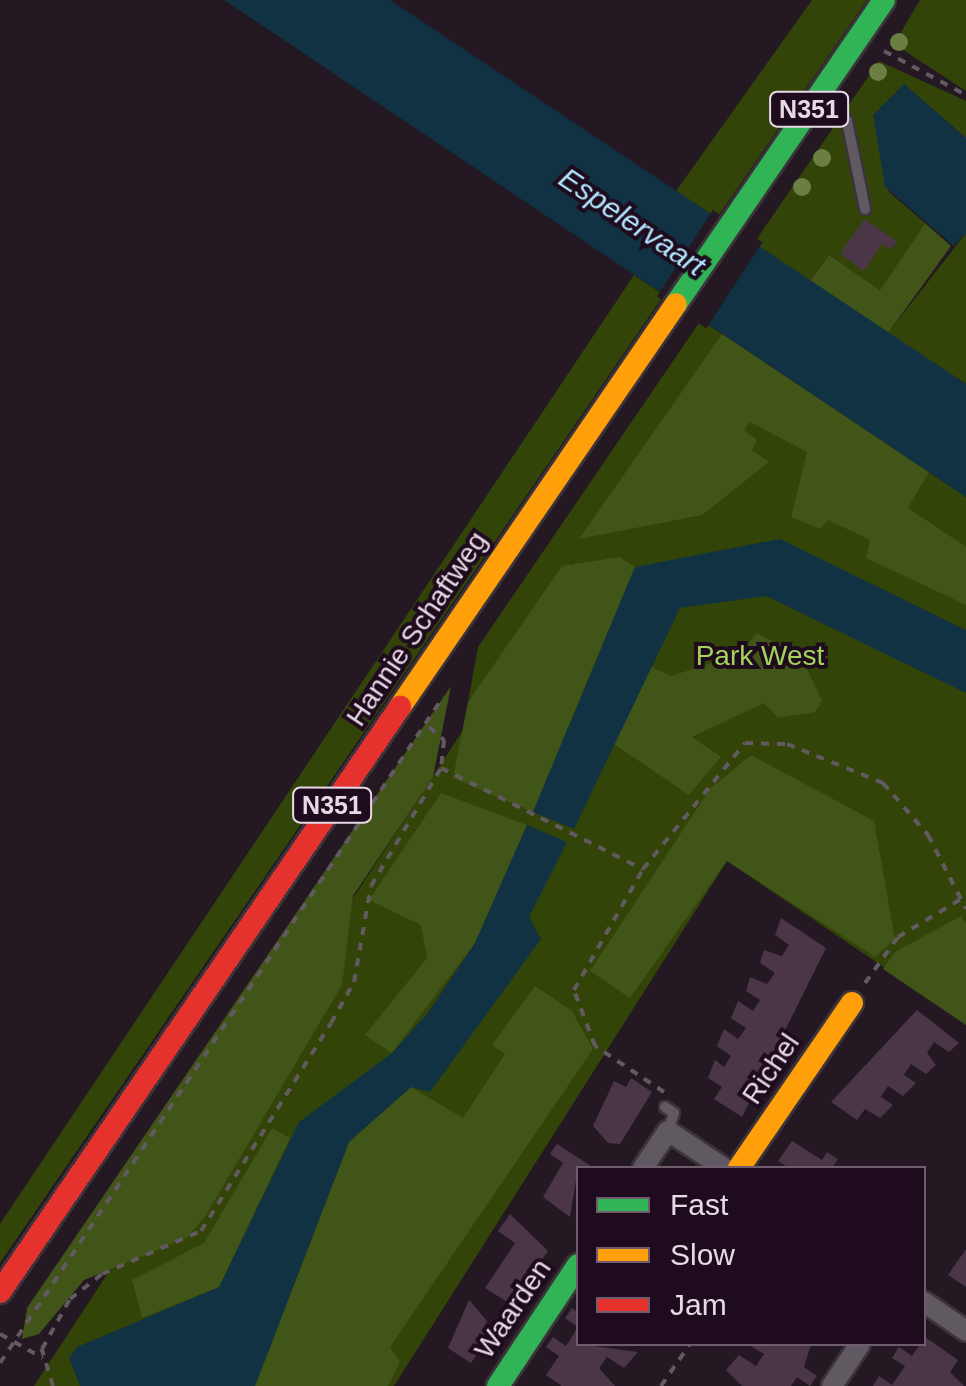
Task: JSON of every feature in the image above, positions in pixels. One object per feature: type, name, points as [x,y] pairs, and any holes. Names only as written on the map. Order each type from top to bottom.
[{"type":"main road","name":"Hannie Schaftweg","points":[[0,1292],[884,0]]},
{"type":"main road","name":"Richel","points":[[740,1166],[852,1003]]},
{"type":"main road","name":"Waarden","points":[[498,1386],[541,1336],[576,1269]]},
{"type":"street","points":[[644,1166],[669,1117],[722,1166]]},
{"type":"street","points":[[926,1303],[966,1330]]},
{"type":"street","points":[[832,1386],[859,1346]]},
{"type":"lane","points":[[818,96],[847,121],[866,209]]},
{"type":"path","points":[[880,49],[966,95]]},
{"type":"path","points":[[0,1363],[429,727],[446,692]]},
{"type":"path","points":[[54,1386],[43,1358],[53,1324],[83,1285],[201,1231],[350,992],[371,886],[440,768],[444,740],[429,727]]},
{"type":"path","points":[[669,1117],[670,1096],[596,1046],[574,1002],[585,964],[644,869],[721,764],[744,743],[768,739],[891,789],[966,909]]},
{"type":"path","points":[[440,768],[644,869]]},
{"type":"path","points":[[874,969],[905,931],[961,899]]},
{"type":"path","points":[[0,1334],[43,1358]]},
{"type":"path","points":[[662,1386],[689,1346]]},
{"type":"green space","points":[[812,0],[867,0],[717,218],[676,191]]},
{"type":"green space","points":[[920,0],[966,0],[966,91],[894,44]]},
{"type":"green space","points":[[879,61],[966,101],[966,138],[904,84],[888,191],[925,223],[880,290],[829,255],[810,281],[754,243]]},
{"type":"green space","points":[[925,223],[951,246],[888,333],[810,281],[829,255],[880,290]]},
{"type":"green space","points":[[966,233],[966,384],[888,333]]},
{"type":"green space","points":[[634,275],[664,295],[0,1263],[0,1224]]},
{"type":"green space","name":"Park West","points":[[701,320],[966,497],[966,1023],[727,861],[394,1386],[34,1386],[575,559],[468,702],[478,647]]},
{"type":"green space","points":[[722,334],[929,472],[908,508],[966,547],[966,605],[866,558],[870,540],[828,520],[820,529],[791,517],[807,452],[750,422],[744,430],[757,440],[752,450],[769,462],[702,515],[579,539]]},
{"type":"green space","points":[[620,557],[635,567],[533,812],[453,778],[468,702],[562,566]]},
{"type":"green space","points":[[757,633],[801,656],[822,701],[815,712],[778,718],[764,703],[692,737],[721,757],[689,795],[614,744],[650,666],[671,676],[740,654]]},
{"type":"green space","points":[[451,686],[433,777],[353,896],[342,985],[206,1215],[188,1237],[84,1280],[39,1334],[22,1339],[27,1308]]},
{"type":"green space","points":[[751,755],[874,821],[895,939],[875,957],[727,861],[630,998],[590,971],[710,789]]},
{"type":"green space","points":[[441,793],[527,825],[475,943],[392,1053],[365,1035],[427,958],[421,925],[369,900]]},
{"type":"green space","points":[[961,916],[966,923],[966,1025],[883,969],[895,952]]},
{"type":"green space","points":[[535,986],[572,1011],[593,1049],[390,1347],[400,1362],[388,1386],[255,1386],[349,1142],[411,1087],[463,1118],[505,1054],[492,1045]]},
{"type":"green space","points":[[272,1128],[290,1138],[219,1287],[142,1318],[132,1280],[204,1243]]},
{"type":"water","name":"Espelervaart","points":[[224,0],[390,0],[966,384],[966,497]]},
{"type":"water","points":[[904,84],[966,138],[966,233],[954,246],[885,187],[873,115]]},
{"type":"water","points":[[780,539],[966,630],[966,693],[766,596],[680,608],[574,829],[533,812],[635,567]]},
{"type":"water","points":[[527,825],[567,842],[529,917],[541,939],[430,1092],[411,1087],[349,1142],[255,1386],[80,1386],[69,1358],[77,1347],[219,1287],[299,1122],[392,1053],[427,1014],[475,943]]},
{"type":"pier","points":[[713,210],[762,242],[706,329],[657,296]]},
{"type":"building","points":[[864,219],[897,241],[891,250],[882,244],[864,271],[840,254]]},
{"type":"building","points":[[781,918],[826,948],[742,1117],[714,1099],[722,1087],[708,1078],[715,1060],[724,1067],[731,1056],[717,1046],[724,1029],[738,1039],[746,1028],[731,1018],[738,1001],[753,1011],[760,1000],[746,991],[750,977],[767,984],[775,973],[760,963],[764,950],[782,956],[789,945],[775,935]]},
{"type":"building","points":[[917,1010],[959,1043],[949,1052],[934,1042],[927,1053],[936,1065],[926,1074],[911,1064],[904,1075],[916,1083],[903,1096],[888,1086],[881,1097],[893,1105],[880,1118],[865,1109],[857,1120],[831,1102]]},
{"type":"building","points":[[631,1078],[652,1092],[620,1144],[608,1143],[593,1126],[614,1081],[626,1087]]},
{"type":"building","points":[[792,1141],[822,1160],[827,1152],[838,1159],[833,1166],[786,1166],[778,1161]]},
{"type":"building","points":[[557,1144],[591,1166],[576,1166],[570,1217],[543,1197],[563,1163],[550,1154]]},
{"type":"building","points":[[510,1214],[548,1251],[512,1305],[485,1288],[515,1243],[498,1231]]},
{"type":"building","points":[[966,1249],[966,1287],[948,1275]]},
{"type":"building","points":[[469,1300],[494,1329],[471,1363],[448,1348]]},
{"type":"building","points":[[572,1308],[576,1311],[576,1326],[565,1318]]},
{"type":"building","points":[[576,1330],[576,1346],[638,1352],[624,1368],[607,1357],[599,1368],[615,1386],[562,1386],[546,1375],[559,1356],[546,1347],[553,1337],[566,1346]]},
{"type":"building","points":[[926,1338],[958,1360],[950,1372],[964,1386],[873,1386],[879,1376],[892,1385],[905,1366],[892,1358],[899,1347],[912,1356],[919,1346],[926,1346]]},
{"type":"building","points":[[750,1346],[810,1346],[804,1367],[817,1376],[810,1386],[797,1377],[791,1386],[742,1386],[726,1370],[739,1355],[756,1366],[764,1354]]},
{"type":"traffic: fast","points":[[676,304],[884,0]]},
{"type":"traffic: fast","points":[[498,1386],[576,1268]]},
{"type":"traffic: slow","points":[[400,707],[676,304]]},
{"type":"traffic: slow","points":[[740,1166],[852,1003]]},
{"type":"traffic: jam","points":[[0,1292],[400,707]]}]
